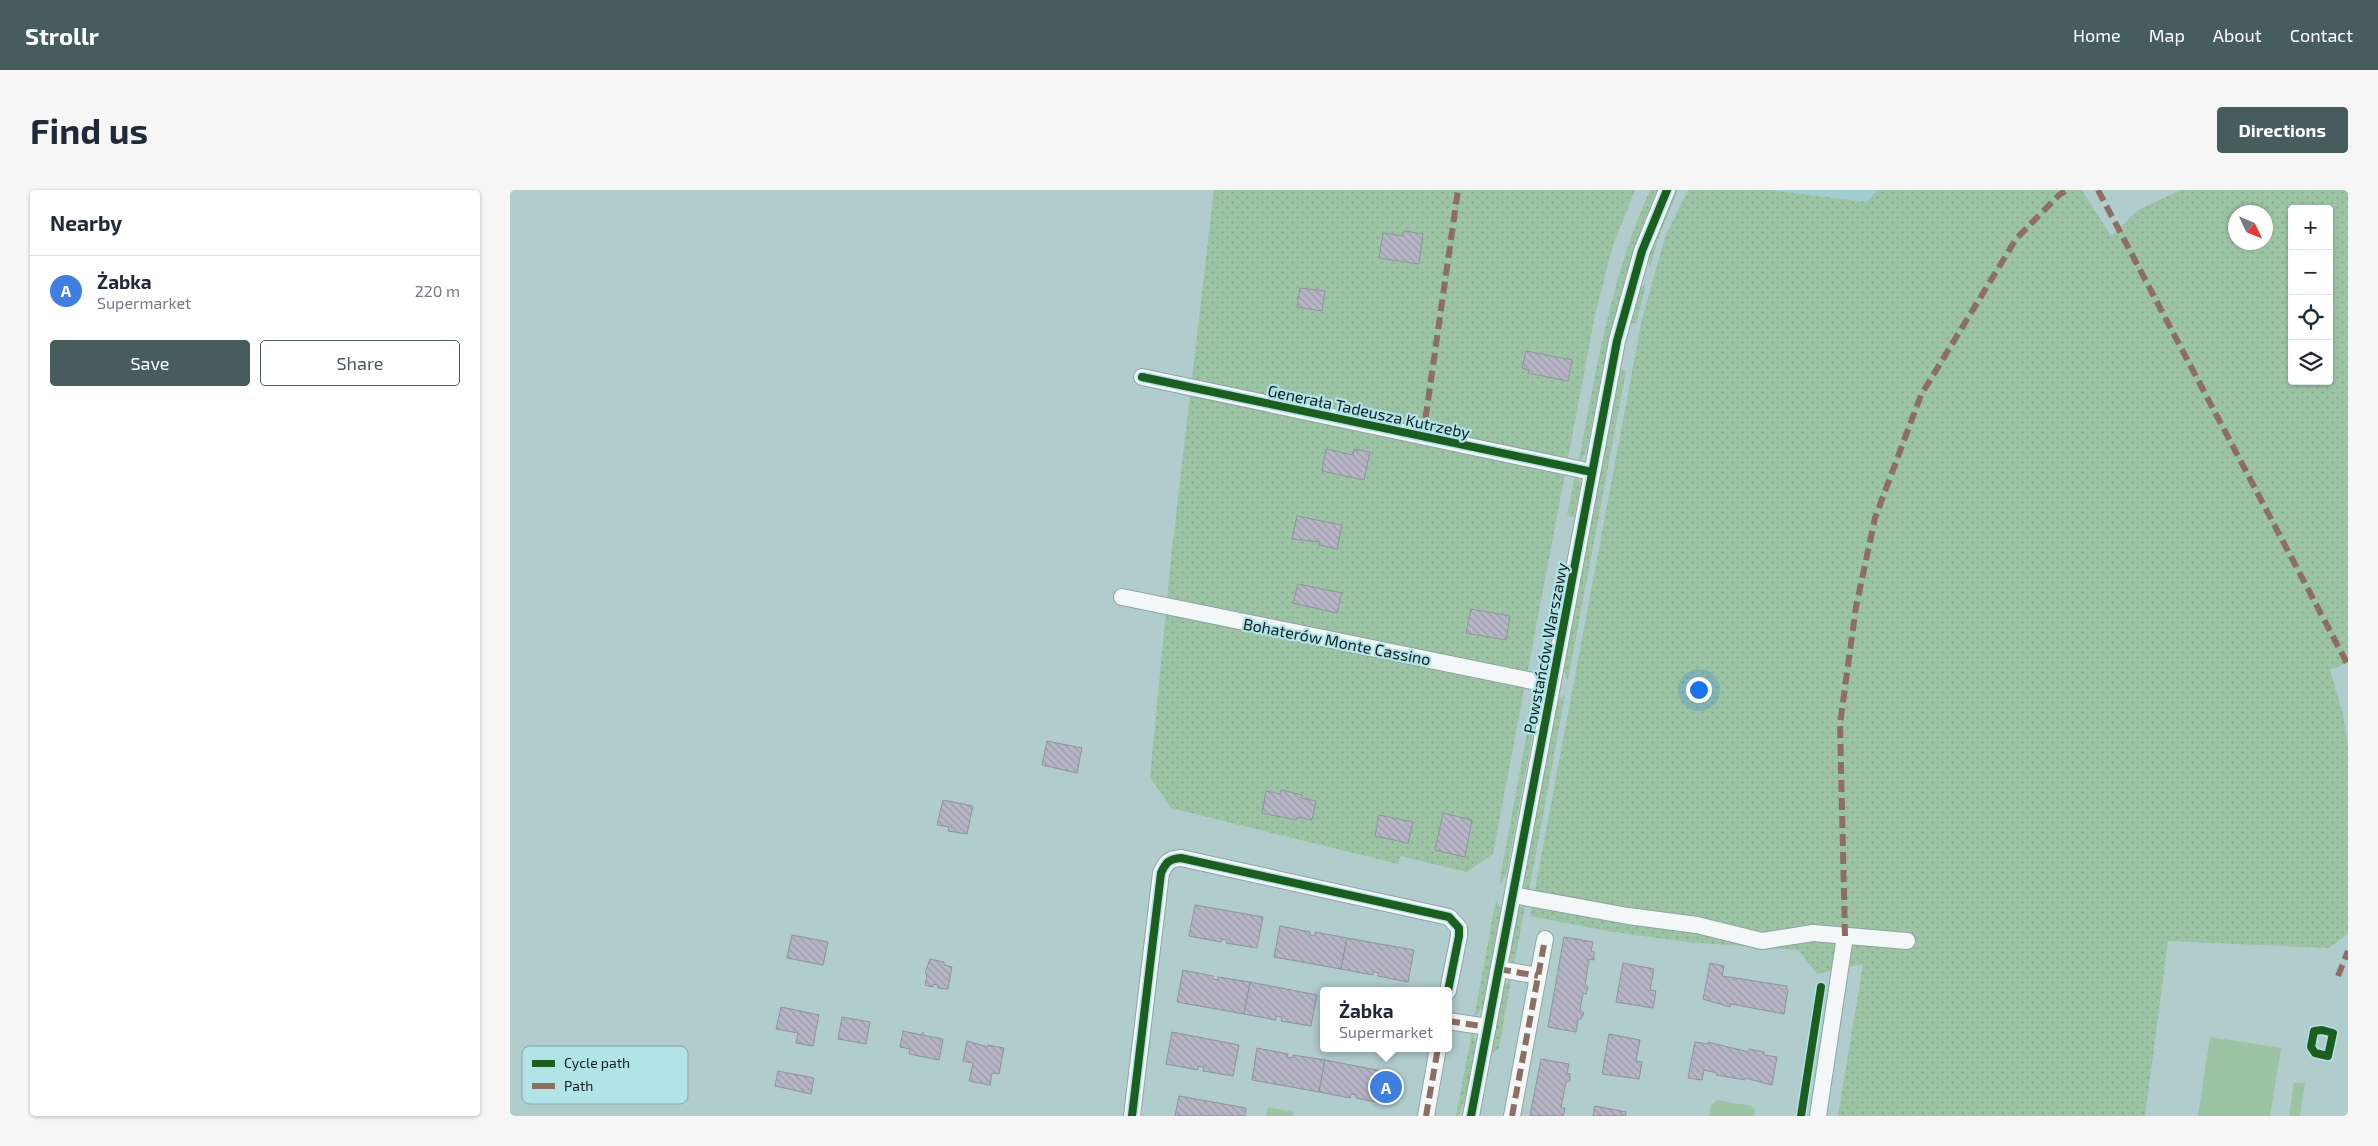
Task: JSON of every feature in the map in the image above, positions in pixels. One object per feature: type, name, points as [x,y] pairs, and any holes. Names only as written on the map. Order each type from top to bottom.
[{"type":"street","name":"Powstańców Warszawy","points":[[1471,1116],[1592,472],[1625,307],[1642,251],[1667,190]]},
{"type":"street","name":"Generała Tadeusza Kutrzeby","points":[[1142,377],[1592,472]]},
{"type":"street","name":"Bohaterów Monte Cassino","points":[[1122,597],[1552,684]]},
{"type":"street","points":[[1132,1116],[1161,873],[1166,862],[1172,859],[1181,858],[1449,916],[1459,928],[1459,936],[1449,987]]},
{"type":"street","points":[[1513,895],[1628,916],[1697,925],[1762,941],[1813,933],[1907,941]]},
{"type":"street","points":[[1818,1116],[1845,936]]},
{"type":"street","points":[[1512,1116],[1545,939]]},
{"type":"street","points":[[1499,969],[1538,976]]},
{"type":"street","points":[[1452,1022],[1488,1027]]},
{"type":"street","points":[[1426,1116],[1437,1052]]},
{"type":"shaded area","points":[[1769,190],[1878,190],[1867,202]]},
{"type":"green space","points":[[1214,190],[1635,190],[1613,245],[1595,315],[1493,854],[1467,872],[1400,856],[1398,864],[1171,808],[1150,777],[1171,559]]},
{"type":"green space","points":[[1650,190],[1657,190],[1632,255],[1606,353],[1586,454],[1579,461],[1606,323],[1625,256]]},
{"type":"green space","points":[[1676,190],[1678,190],[1658,239],[1650,268],[1648,259]]},
{"type":"green space","points":[[1688,190],[1769,190],[1867,202],[1878,190],[2082,190],[2111,236],[2138,210],[2181,190],[2348,190],[2348,663],[2330,670],[2343,714],[2348,747],[2348,934],[2329,948],[2168,941],[2145,1116],[1838,1116],[1863,964],[1817,974],[1798,950],[1687,942],[1607,931],[1530,916],[1642,319],[1665,237]]},
{"type":"green space","points":[[1646,284],[1636,324],[1629,323],[1638,289]]},
{"type":"green space","points":[[1619,369],[1626,371],[1568,680],[1563,670]]},
{"type":"green space","points":[[1575,475],[1581,484],[1574,517],[1567,516]]},
{"type":"green space","points":[[1559,562],[1566,563],[1547,666],[1538,674]]},
{"type":"green space","points":[[1535,689],[1539,695],[1539,701],[1506,876],[1499,885]]},
{"type":"green space","points":[[1565,695],[1529,891],[1523,881],[1557,703]]},
{"type":"green space","points":[[1496,900],[1501,909],[1483,1007],[1474,1018]]},
{"type":"green space","points":[[1525,905],[1514,966],[1509,958],[1516,913],[1520,907]]},
{"type":"green space","points":[[1511,980],[1499,1048],[1493,1053],[1492,1045],[1503,986]]},
{"type":"green space","points":[[1472,1032],[1475,1039],[1475,1049],[1472,1073],[1462,1108],[1459,1116],[1456,1116]]},
{"type":"green space","points":[[2210,1037],[2281,1048],[2270,1116],[2198,1116]]},
{"type":"green space","points":[[2294,1082],[2305,1083],[2300,1116],[2289,1116]]},
{"type":"green space","points":[[1717,1100],[1751,1106],[1755,1111],[1754,1116],[1709,1116],[1711,1105]]},
{"type":"green space","points":[[1268,1107],[1293,1112],[1293,1116],[1266,1116]]},
{"type":"building","points":[[1404,231],[1423,234],[1419,264],[1379,258],[1383,233],[1403,236]]},
{"type":"building","points":[[1300,288],[1325,291],[1322,311],[1297,307]]},
{"type":"building","points":[[1526,351],[1572,360],[1568,381],[1528,373],[1529,370],[1522,368]]},
{"type":"building","points":[[1326,449],[1353,455],[1354,449],[1370,452],[1364,480],[1322,471]]},
{"type":"building","points":[[1297,516],[1342,525],[1337,549],[1319,545],[1320,542],[1292,539]]},
{"type":"building","points":[[1298,584],[1342,593],[1337,613],[1293,603]]},
{"type":"building","points":[[1471,609],[1510,616],[1506,640],[1466,633]]},
{"type":"building","points":[[1047,741],[1082,748],[1077,773],[1042,765]]},
{"type":"building","points":[[1281,790],[1302,795],[1301,798],[1316,801],[1312,820],[1297,817],[1296,820],[1262,813],[1266,791],[1280,794]]},
{"type":"building","points":[[943,800],[973,806],[967,834],[948,831],[949,827],[937,825]]},
{"type":"building","points":[[1443,813],[1472,820],[1465,857],[1435,850]]},
{"type":"building","points":[[1379,815],[1413,822],[1408,843],[1375,836]]},
{"type":"building","points":[[1195,905],[1263,917],[1257,948],[1226,943],[1227,940],[1222,939],[1221,942],[1189,936]]},
{"type":"building","points":[[1280,926],[1310,932],[1310,935],[1315,936],[1315,932],[1347,938],[1341,969],[1274,957]]},
{"type":"building","points":[[792,935],[828,942],[823,965],[787,958]]},
{"type":"building","points":[[1564,937],[1593,942],[1591,951],[1594,952],[1594,960],[1589,959],[1585,985],[1588,987],[1586,994],[1583,993],[1580,1010],[1584,1013],[1581,1019],[1578,1019],[1576,1032],[1548,1027]]},
{"type":"building","points":[[1347,938],[1414,950],[1408,982],[1378,976],[1379,973],[1373,972],[1373,975],[1341,969]]},
{"type":"building","points":[[930,959],[944,962],[944,965],[952,967],[948,989],[938,988],[938,985],[933,984],[933,987],[925,985],[927,975],[925,973]]},
{"type":"building","points":[[1623,963],[1654,969],[1650,990],[1656,991],[1653,1008],[1616,1002]]},
{"type":"building","points":[[1710,963],[1724,966],[1722,976],[1787,986],[1784,1014],[1731,1004],[1730,1007],[1703,999]]},
{"type":"building","points":[[1183,970],[1213,976],[1213,979],[1218,980],[1218,977],[1250,982],[1244,1014],[1177,1002]]},
{"type":"building","points":[[1250,982],[1317,995],[1311,1026],[1281,1021],[1282,1017],[1276,1016],[1276,1020],[1244,1014]]},
{"type":"building","points":[[781,1007],[819,1015],[813,1046],[796,1043],[798,1033],[776,1029]]},
{"type":"building","points":[[842,1017],[870,1022],[866,1044],[838,1039]]},
{"type":"building","points":[[903,1031],[922,1035],[923,1032],[923,1035],[943,1039],[939,1060],[909,1054],[910,1049],[900,1047]]},
{"type":"building","points":[[1172,1032],[1239,1045],[1233,1076],[1203,1071],[1204,1067],[1198,1066],[1198,1070],[1166,1064]]},
{"type":"building","points":[[1609,1034],[1640,1040],[1636,1061],[1642,1062],[1639,1079],[1602,1074]]},
{"type":"building","points":[[967,1041],[988,1047],[988,1045],[1004,1048],[999,1074],[992,1073],[990,1085],[969,1081],[973,1063],[963,1061]]},
{"type":"building","points":[[1695,1042],[1708,1044],[1708,1042],[1749,1052],[1749,1049],[1764,1052],[1764,1055],[1777,1057],[1772,1085],[1745,1078],[1745,1080],[1716,1075],[1717,1073],[1704,1070],[1702,1080],[1688,1078]]},
{"type":"building","points":[[1257,1048],[1288,1054],[1287,1057],[1293,1058],[1293,1055],[1325,1060],[1319,1092],[1252,1080]]},
{"type":"building","points":[[1541,1059],[1569,1064],[1567,1073],[1570,1074],[1570,1081],[1566,1082],[1561,1108],[1565,1108],[1563,1116],[1530,1116]]},
{"type":"building","points":[[1325,1060],[1392,1073],[1386,1104],[1356,1098],[1356,1095],[1351,1094],[1350,1098],[1319,1092]]},
{"type":"building","points":[[778,1071],[814,1078],[811,1094],[775,1086]]},
{"type":"building","points":[[1179,1096],[1246,1108],[1245,1116],[1175,1116]]},
{"type":"building","points":[[1595,1106],[1626,1112],[1625,1116],[1593,1116]]},
{"type":"marked path","points":[[1423,436],[1458,190]]},
{"type":"marked path","points":[[1845,936],[1840,724],[1856,607],[1875,518],[1921,395],[2016,239],[2059,195],[2067,190]]},
{"type":"marked path","points":[[2098,190],[2348,665]]},
{"type":"marked path","points":[[1512,1116],[1545,939]]},
{"type":"marked path","points":[[2338,976],[2348,951]]},
{"type":"marked path","points":[[1499,969],[1538,976]]},
{"type":"marked path","points":[[1452,1022],[1488,1027]]},
{"type":"marked path","points":[[1426,1116],[1437,1052]]},
{"type":"cycle path","points":[[1471,1116],[1617,341],[1642,251],[1667,190]]},
{"type":"cycle path","points":[[1142,377],[1592,472]]},
{"type":"cycle path","points":[[1132,1116],[1161,873],[1166,864],[1171,860],[1181,858],[1449,917],[1459,928],[1459,936],[1449,987]]},
{"type":"cycle path","points":[[1801,1116],[1821,987]]},
{"type":"cycle path","points":[[2322,1030],[2333,1033],[2328,1056],[2315,1053],[2311,1047],[2314,1031],[2322,1030]]},
{"type":"place","name":"Żabka","points":[[1386,1087]]}]
